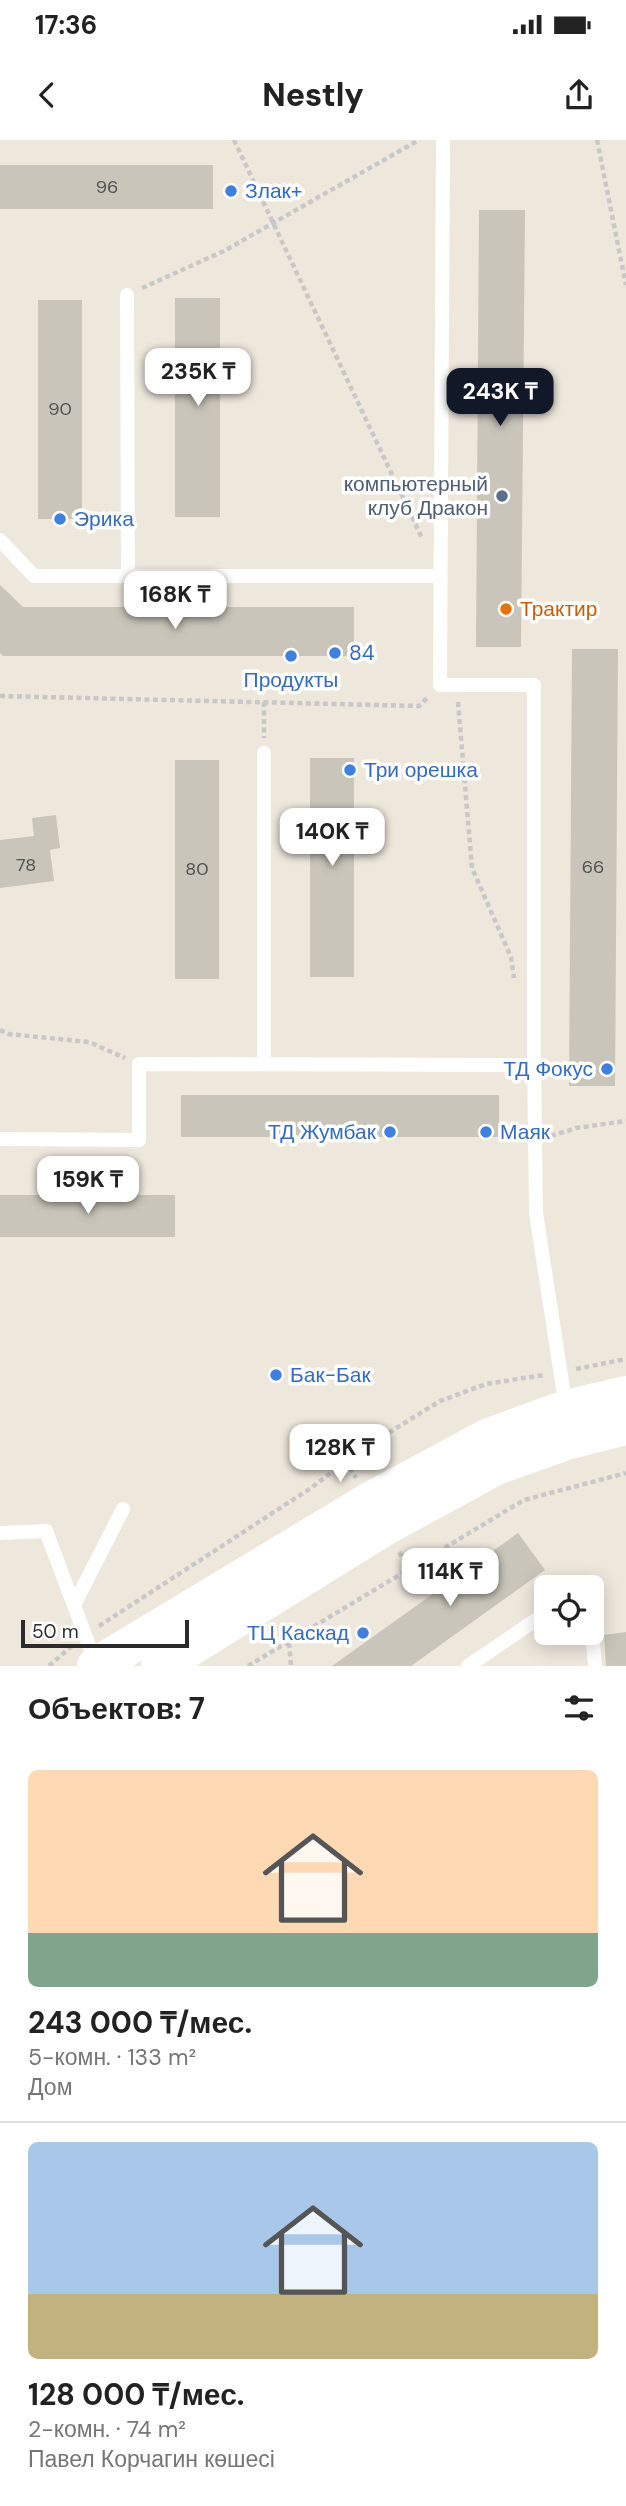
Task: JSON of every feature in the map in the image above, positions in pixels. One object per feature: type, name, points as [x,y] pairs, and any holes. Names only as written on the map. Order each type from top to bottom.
[{"type":"street","points":[[92,1656],[489,1437],[563,1391],[626,1395]]},
{"type":"street","points":[[160,1666],[384,1527],[496,1466],[566,1441],[626,1426]]},
{"type":"lane","points":[[0,1139],[139,1140],[139,1064],[534,1065],[534,685],[440,685],[443,140]]},
{"type":"lane","points":[[127,295],[128,576]]},
{"type":"lane","points":[[0,540],[34,576],[440,576]]},
{"type":"lane","points":[[264,753],[264,1064]]},
{"type":"lane","points":[[534,1051],[536,1213],[563,1391]]},
{"type":"lane","points":[[75,1603],[123,1509]]},
{"type":"lane","points":[[0,1533],[46,1531],[75,1603],[92,1656]]},
{"type":"lane","points":[[468,1666],[534,1621]]},
{"type":"lane","points":[[593,1645],[595,1666]]},
{"type":"path","points":[[234,140],[440,576]]},
{"type":"path","points":[[127,295],[225,251],[419,140]]},
{"type":"path","points":[[597,140],[626,285]]},
{"type":"path","points":[[0,695],[419,706],[440,685],[458,702],[472,868],[510,957],[516,990]]},
{"type":"path","points":[[264,702],[264,753]]},
{"type":"path","points":[[0,1030],[8,1034],[89,1042],[139,1064]]},
{"type":"path","points":[[535,1137],[626,1121]]},
{"type":"path","points":[[49,1666],[92,1656],[364,1448],[440,1401],[486,1384],[563,1391],[626,1359]]},
{"type":"path","points":[[248,1666],[524,1500],[626,1473]]},
{"type":"path","points":[[289,1643],[291,1666]]},
{"type":"building","points":[[0,165],[213,165],[213,209],[0,209]]},
{"type":"building","points":[[479,210],[525,210],[521,647],[476,647]]},
{"type":"building","points":[[175,298],[220,298],[220,517],[175,517]]},
{"type":"building","points":[[38,300],[82,300],[82,519],[38,519]]},
{"type":"building","points":[[0,585],[23,607],[354,607],[354,656],[3,656],[0,653]]},
{"type":"building","points":[[572,649],[618,649],[615,1086],[569,1086]]},
{"type":"building","points":[[310,758],[354,758],[354,977],[310,977]]},
{"type":"building","points":[[175,760],[219,760],[219,979],[175,979]]},
{"type":"building","points":[[56,815],[60,848],[50,850],[54,881],[0,888],[0,840],[34,836],[32,818]]},
{"type":"building","points":[[181,1095],[499,1095],[499,1137],[181,1137]]},
{"type":"building","points":[[0,1195],[175,1195],[175,1237],[0,1237]]},
{"type":"building","points":[[518,1533],[545,1570],[534,1575],[534,1578],[411,1666],[332,1666]]},
{"type":"building","points":[[626,1632],[626,1666],[606,1666],[604,1635]]},
{"type":"place","name":"Злак+","points":[[231,191]]},
{"type":"place","name":"компьютерный клуб Дракон","points":[[502,496]]},
{"type":"place","name":"Эрика","points":[[60,519]]},
{"type":"place","name":"Трактир","points":[[506,609]]},
{"type":"place","name":"84","points":[[335,653]]},
{"type":"place","name":"Продукты","points":[[291,656]]},
{"type":"place","name":"Три орешка","points":[[350,770]]},
{"type":"place","name":"ТД Фокус","points":[[607,1069]]},
{"type":"place","name":"ТД Жумбак","points":[[390,1132]]},
{"type":"place","name":"Маяк","points":[[486,1132]]},
{"type":"place","name":"Бак-Бак","points":[[276,1375]]},
{"type":"place","name":"ТЦ Каскад","points":[[363,1633]]}]
